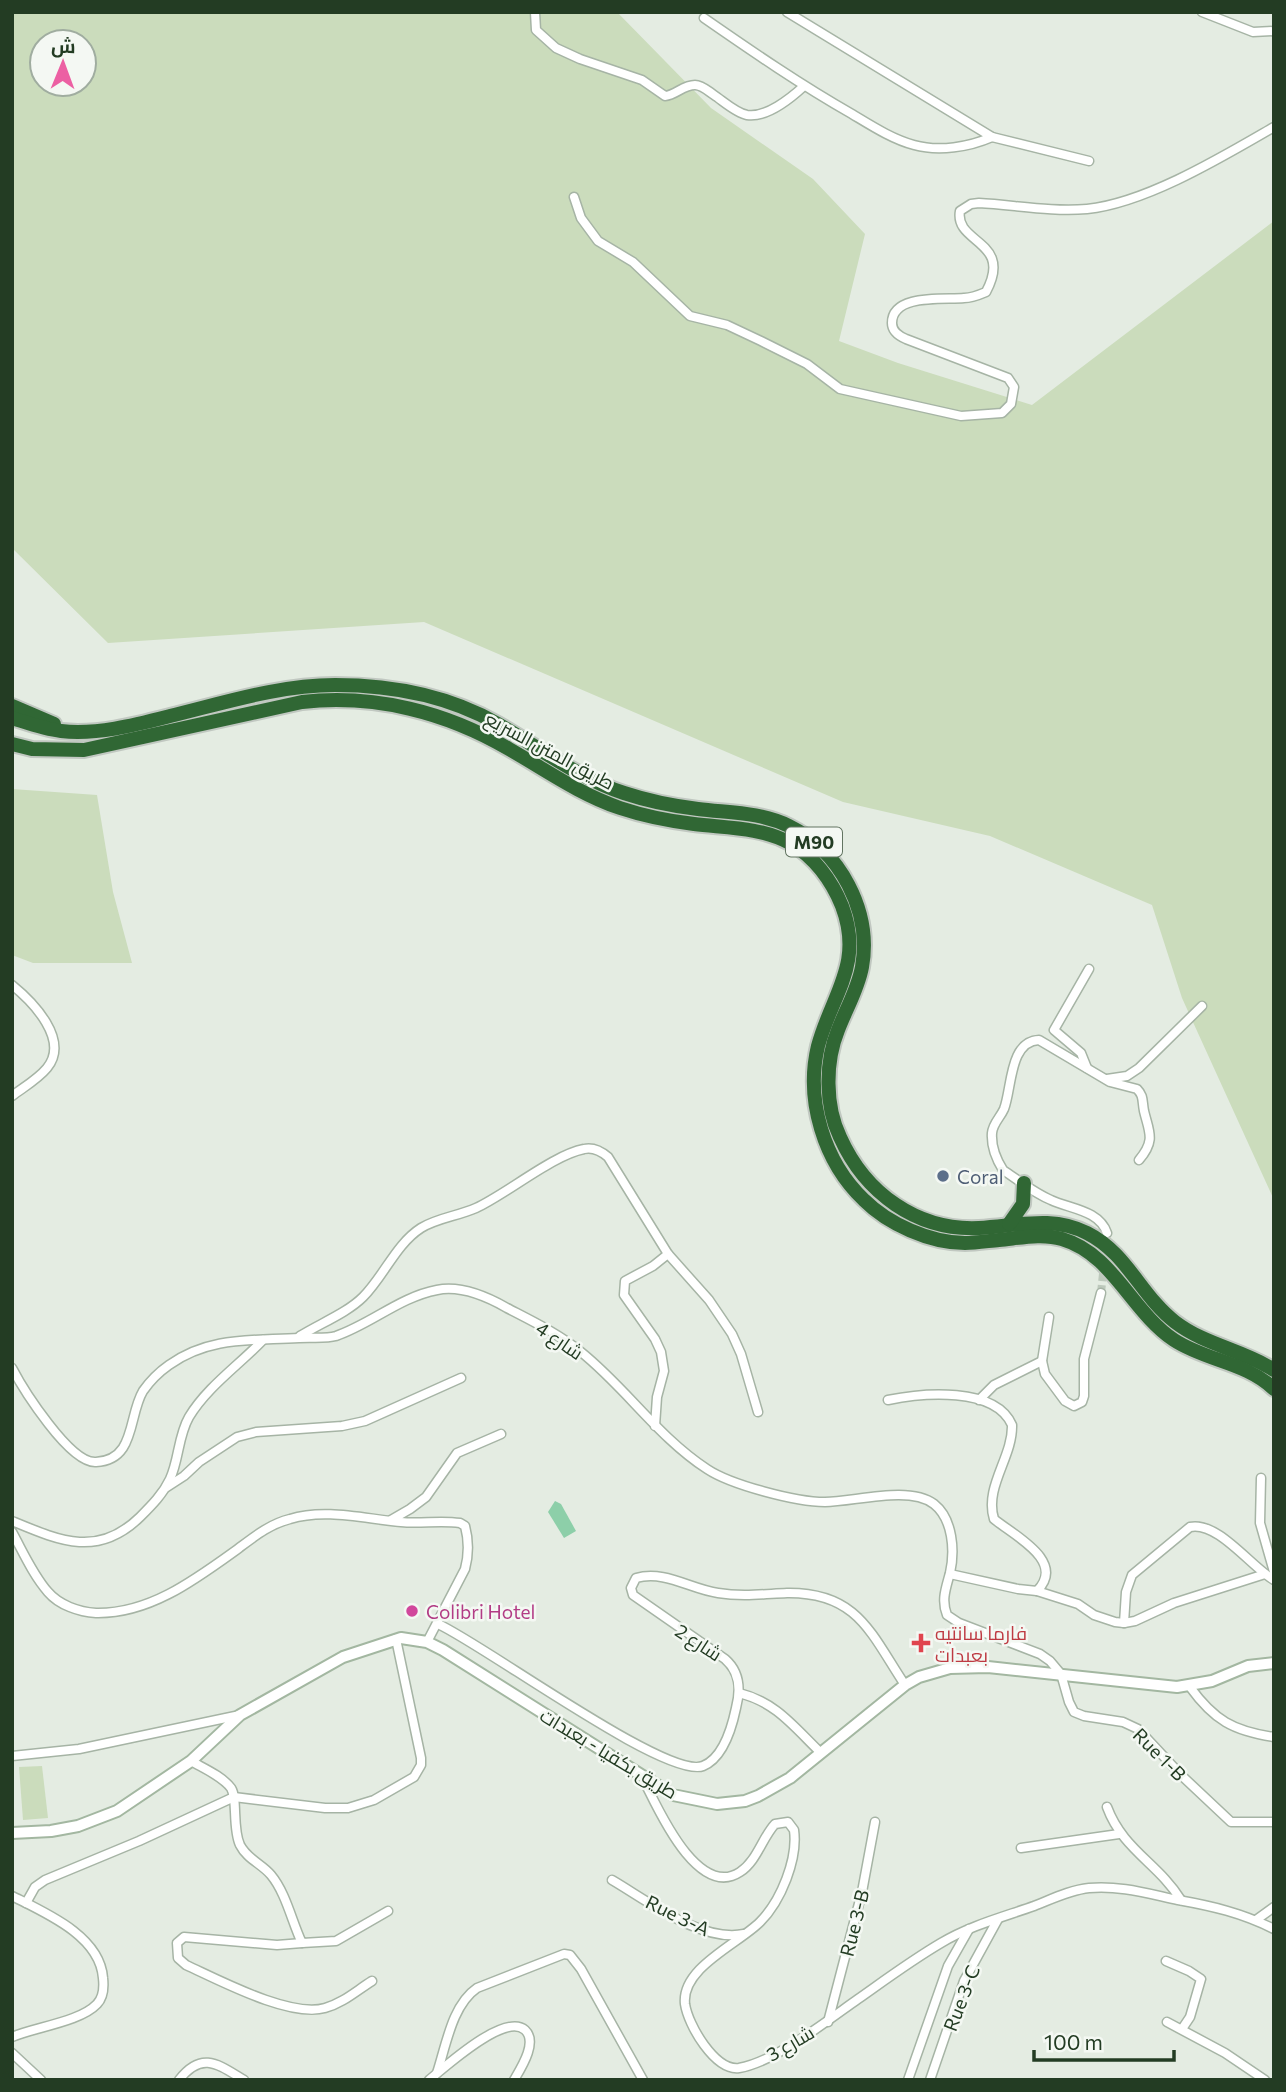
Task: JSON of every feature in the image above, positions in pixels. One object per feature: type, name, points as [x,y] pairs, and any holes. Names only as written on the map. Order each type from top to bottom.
[{"type":"highway","name":"طريق المتن السريع","points":[[12,718],[44,728],[93,731],[140,724],[229,701],[303,687],[364,685],[391,688],[421,694],[480,715],[569,768],[621,792],[682,807],[758,815],[790,826],[811,840],[832,860],[850,887],[861,919],[862,967],[836,1033],[830,1064],[832,1111],[838,1135],[851,1159],[874,1189],[913,1216],[936,1223],[988,1227],[1052,1222],[1086,1232],[1113,1249],[1163,1311],[1179,1325],[1211,1342],[1256,1359],[1274,1370]]},
{"type":"highway","name":"طريق المتن السريع","points":[[12,744],[32,748],[84,750],[302,702],[375,702],[420,711],[459,724],[510,749],[567,786],[619,808],[656,819],[756,830],[792,844],[809,856],[826,876],[838,896],[848,927],[848,969],[818,1047],[814,1096],[818,1117],[832,1157],[864,1200],[901,1226],[946,1241],[964,1243],[1043,1236],[1074,1244],[1102,1262],[1139,1310],[1174,1340],[1199,1353],[1251,1372],[1274,1389]]},
{"type":"highway","points":[[12,706],[68,731]]},
{"type":"highway","points":[[1009,1224],[1023,1204],[1024,1183]]},
{"type":"main road","name":"طريق بكفيا - بعبدات","points":[[12,1833],[51,1831],[102,1818],[131,1804],[191,1761],[240,1715],[343,1657],[396,1639],[427,1642],[443,1650],[673,1795],[688,1800],[730,1804],[772,1790],[905,1685],[936,1670],[988,1667],[1152,1686],[1189,1686],[1212,1681],[1248,1666],[1274,1663]]},
{"type":"street","points":[[535,12],[536,30],[556,48],[642,80],[664,96],[686,87],[699,86],[740,112],[750,115],[767,110],[804,86]]},
{"type":"street","points":[[787,12],[992,137],[1089,161]]},
{"type":"street","points":[[1202,12],[1253,32],[1274,31]]},
{"type":"street","points":[[704,18],[804,86],[892,137],[917,146],[974,145],[992,137]]},
{"type":"street","points":[[574,197],[582,218],[598,241],[633,262],[690,316],[727,325],[761,341],[807,364],[840,389],[852,393],[891,399],[951,415],[1002,413],[1014,396],[1014,387],[1008,378],[894,332],[893,317],[899,309],[911,302],[923,299],[967,299],[986,292],[994,276],[993,261],[960,223],[960,211],[971,204],[979,203],[1066,210],[1109,205],[1181,177],[1274,127]]},
{"type":"street","points":[[1087,1068],[1082,1053],[1054,1030],[1090,969]]},
{"type":"street","points":[[12,985],[47,1024],[54,1036],[55,1045],[48,1066],[12,1096]]},
{"type":"street","points":[[1105,1079],[1127,1076],[1139,1068],[1202,1006]]},
{"type":"street","points":[[1107,1233],[1105,1227],[1093,1216],[1052,1201],[1003,1170],[999,1164],[993,1147],[992,1131],[1004,1108],[1009,1081],[1022,1049],[1032,1041],[1039,1040],[1105,1079],[1132,1086],[1141,1094],[1150,1125],[1150,1137],[1139,1160]]},
{"type":"street","points":[[297,1338],[361,1299],[420,1229],[434,1221],[476,1208],[566,1156],[585,1149],[601,1151],[608,1157],[668,1254],[709,1300],[732,1334],[741,1354],[758,1412]]},
{"type":"street","points":[[655,1426],[657,1397],[664,1371],[663,1359],[655,1339],[624,1295],[623,1287],[627,1280],[653,1266],[668,1254]]},
{"type":"street","name":"شارع 4","points":[[12,1368],[37,1408],[61,1438],[82,1458],[95,1462],[111,1458],[123,1449],[142,1393],[158,1374],[189,1353],[232,1340],[334,1336],[418,1296],[439,1289],[468,1291],[493,1300],[544,1327],[581,1352],[679,1448],[709,1471],[724,1478],[788,1497],[822,1502],[898,1496],[930,1501],[941,1512],[950,1532],[950,1574],[945,1586],[945,1610],[952,1619],[1040,1654],[1061,1674]]},
{"type":"street","points":[[1049,1317],[1042,1361],[1045,1374],[1065,1401],[1074,1406],[1082,1402],[1085,1387],[1084,1359],[1101,1293]]},
{"type":"street","points":[[165,1488],[171,1476],[186,1421],[196,1406],[263,1340]]},
{"type":"street","points":[[979,1400],[994,1385],[1042,1361]]},
{"type":"street","points":[[12,1521],[50,1537],[73,1541],[103,1541],[117,1536],[132,1525],[165,1488],[237,1437],[256,1432],[365,1422],[461,1378]]},
{"type":"street","points":[[888,1400],[940,1394],[979,1400],[1003,1412],[1012,1425],[1006,1457],[990,1505],[994,1519],[1042,1559],[1046,1574],[1043,1585],[1037,1591]]},
{"type":"street","points":[[389,1521],[426,1497],[457,1453],[501,1434]]},
{"type":"street","points":[[1261,1478],[1260,1523],[1269,1573]]},
{"type":"street","points":[[12,1532],[48,1593],[74,1609],[109,1613],[129,1610],[165,1596],[262,1531],[290,1518],[326,1514],[389,1521],[456,1522],[465,1527],[468,1549],[465,1569],[427,1642]]},
{"type":"street","points":[[1124,1623],[1126,1592],[1132,1575],[1190,1527],[1201,1526],[1230,1543],[1269,1573],[1274,1580]]},
{"type":"street","points":[[950,1574],[1037,1591],[1078,1604],[1094,1615],[1124,1623],[1135,1621],[1174,1603],[1269,1573]]},
{"type":"street","name":"شارع 2","points":[[739,1693],[736,1672],[728,1661],[633,1595],[631,1588],[636,1578],[658,1576],[722,1594],[805,1594],[833,1599],[860,1618],[905,1685]]},
{"type":"street","points":[[438,1624],[632,1742],[683,1766],[703,1766],[719,1752],[728,1735],[739,1693],[764,1700],[821,1753]]},
{"type":"street","points":[[26,1903],[35,1887],[45,1880],[234,1797],[325,1808],[348,1808],[374,1800],[414,1777],[421,1766],[421,1758],[413,1709],[396,1639]]},
{"type":"street","name":"Rue 1-B","points":[[1061,1674],[1074,1712],[1124,1722],[1138,1729],[1188,1782],[1231,1822],[1274,1822]]},
{"type":"street","points":[[1189,1686],[1206,1708],[1223,1722],[1274,1737]]},
{"type":"street","points":[[12,1756],[79,1749],[240,1715]]},
{"type":"street","points":[[191,1761],[223,1780],[232,1789],[236,1835],[242,1849],[271,1875],[283,1896],[302,1943]]},
{"type":"street","name":"شارع 3","points":[[646,1779],[647,1787],[670,1833],[699,1866],[709,1873],[727,1876],[741,1871],[775,1824],[784,1821],[792,1825],[795,1837],[790,1866],[769,1911],[747,1933],[698,1971],[685,1989],[686,2007],[696,2033],[715,2058],[729,2067],[747,2066],[772,2055],[828,2022],[942,1941],[1076,1891],[1117,1888],[1232,1910],[1274,1928]]},
{"type":"street","points":[[1107,1807],[1119,1834],[1167,1880],[1181,1900]]},
{"type":"street","name":"Rue 3-B","points":[[828,2022],[862,1892],[875,1822]]},
{"type":"street","points":[[1021,1848],[1119,1834]]},
{"type":"street","name":"Rue 3-A","points":[[612,1880],[699,1930],[732,1936],[747,1933]]},
{"type":"street","points":[[12,1896],[88,1942],[99,1959],[104,1985],[98,2003],[87,2011],[12,2037]]},
{"type":"street","points":[[1256,1920],[1274,1907]]},
{"type":"street","points":[[372,1981],[342,2001],[322,2009],[266,2001],[186,1965],[178,1958],[177,1943],[184,1937],[277,1945],[336,1941],[388,1911]]},
{"type":"street","name":"Rue 3-C","points":[[932,2078],[964,1981],[998,1918]]},
{"type":"street","name":"Rue 3-C","points":[[908,2080],[948,1966],[969,1929]]},
{"type":"street","points":[[437,2073],[459,2009],[468,1994],[564,1954],[570,1955],[581,1969],[643,2080]]},
{"type":"street","points":[[1166,1961],[1200,1979],[1189,2017],[1182,2029]]},
{"type":"street","points":[[1167,2022],[1225,2053],[1265,2080]]},
{"type":"street","points":[[429,2080],[485,2037],[517,2026],[524,2029],[530,2040],[514,2080]]},
{"type":"street","points":[[12,2053],[41,2080]]},
{"type":"street","points":[[179,2080],[193,2066],[208,2062],[222,2066],[244,2080]]},
{"type":"shaded area","points":[[12,12],[618,13],[711,108],[813,179],[865,234],[839,341],[898,363],[1032,405],[1274,221],[1274,1200],[1182,998],[1152,905],[990,836],[843,802],[424,622],[108,643],[12,548]]},
{"type":"shaded area","points":[[12,789],[97,795],[113,892],[132,963],[33,963],[12,955]]},
{"type":"shaded area","points":[[555,1501],[561,1504],[576,1531],[564,1538],[548,1512]]},
{"type":"shaded area","points":[[42,1766],[48,1818],[23,1820],[19,1767]]},
{"type":"tunnel","points":[[1101,1293],[1106,1244]]},
{"type":"place","name":"Coral","points":[[943,1176]]},
{"type":"place","name":"Colibri Hotel","points":[[412,1611]]},
{"type":"place","name":"فارما سانتيه بعبدات","points":[[921,1643]]}]
